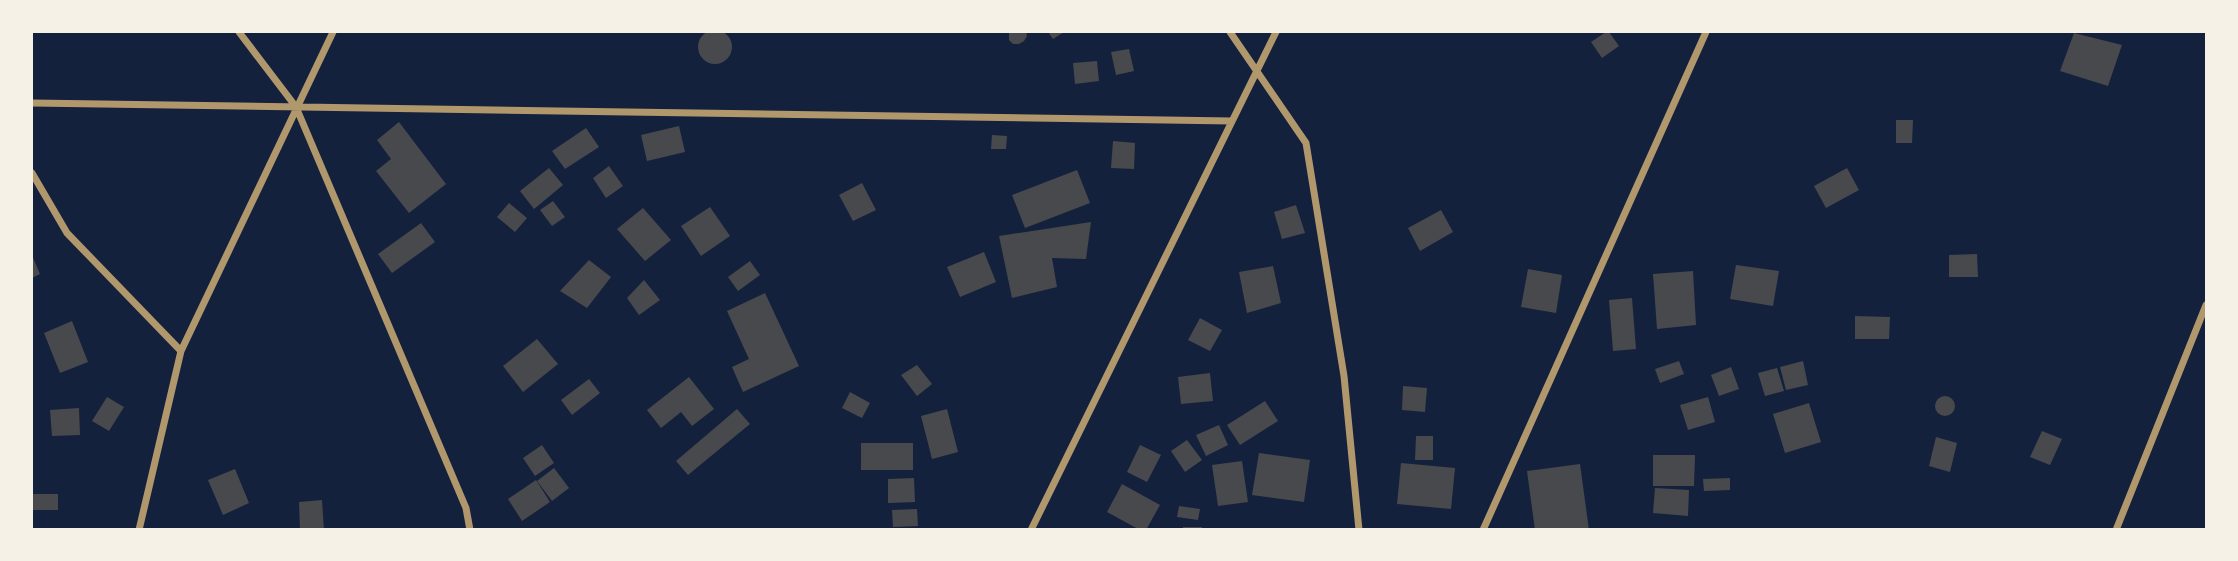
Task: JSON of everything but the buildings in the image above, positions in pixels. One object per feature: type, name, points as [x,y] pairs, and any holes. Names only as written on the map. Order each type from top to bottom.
[{"type":"street","points":[[239,32],[296,107],[466,508],[470,530]]},
{"type":"street","points":[[139,530],[181,351],[333,32]]},
{"type":"street","points":[[1230,32],[1306,143],[1344,376],[1359,530]]},
{"type":"street","points":[[1031,530],[1276,32]]},
{"type":"street","points":[[1483,530],[1706,32]]},
{"type":"street","points":[[32,103],[1233,121]]},
{"type":"street","points":[[32,173],[67,233],[181,351]]},
{"type":"street","points":[[2116,530],[2207,305]]}]
